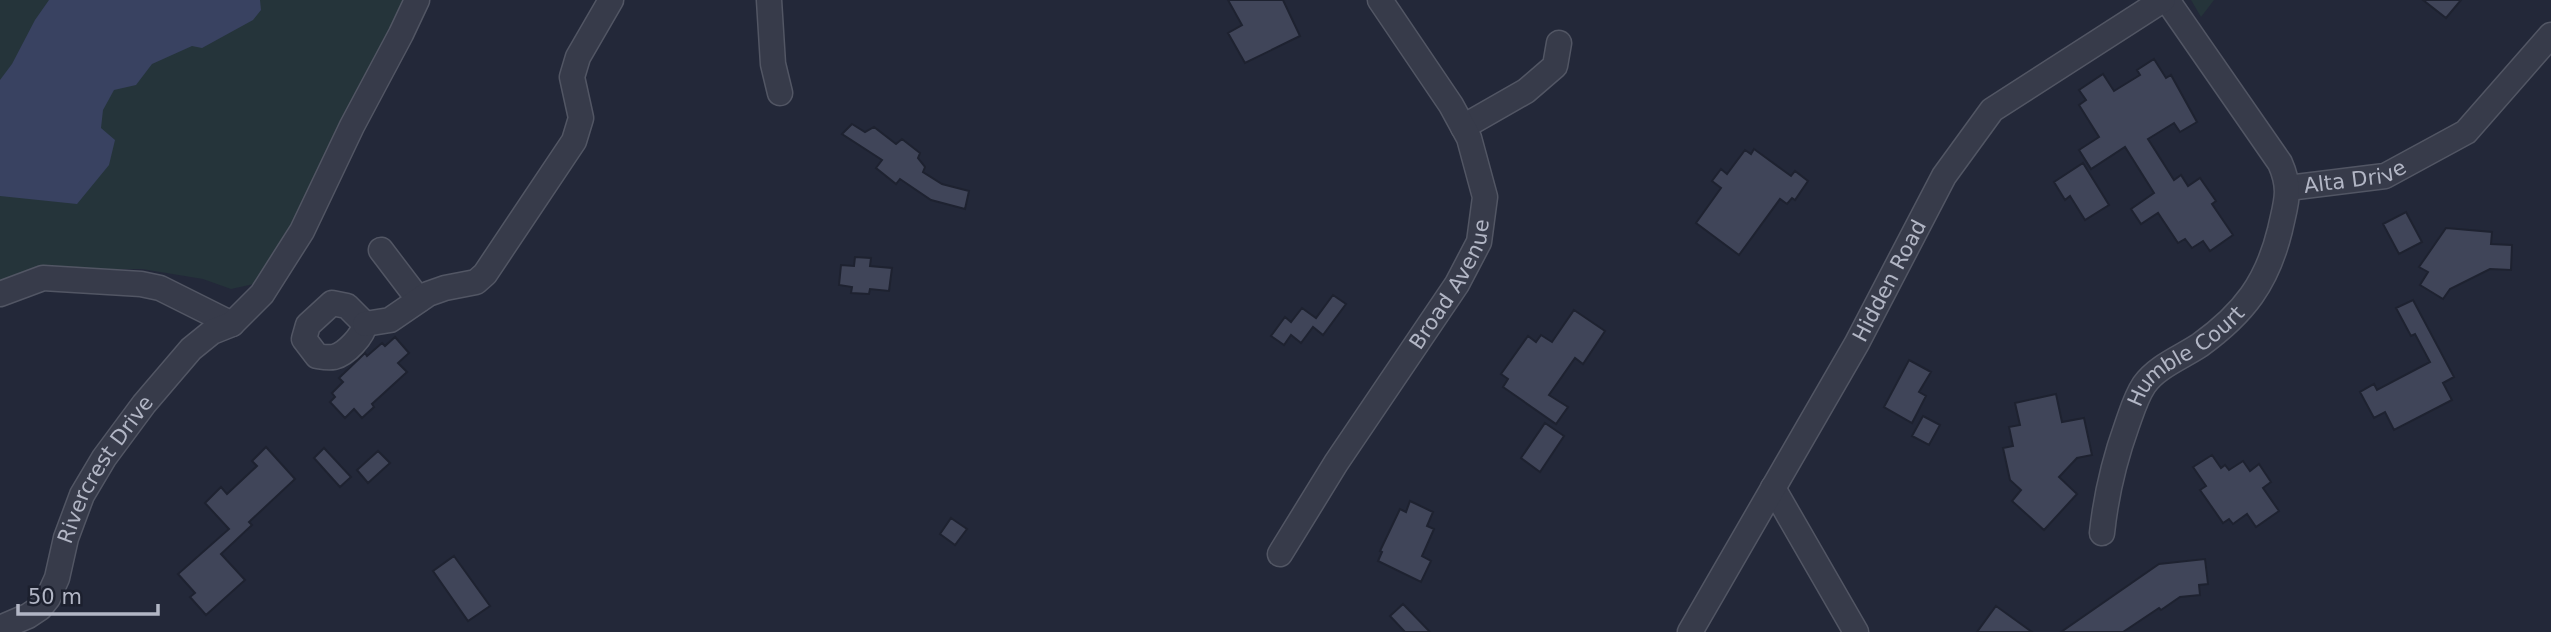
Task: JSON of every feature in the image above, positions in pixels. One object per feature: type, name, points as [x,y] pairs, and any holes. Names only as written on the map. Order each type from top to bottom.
[{"type":"street","name":"Rivercrest Drive","points":[[0,628],[28,616],[48,598],[57,578],[66,538],[82,495],[104,458],[144,404],[191,349],[212,332],[232,324],[262,294],[302,231],[417,0]]},
{"type":"street","points":[[365,324],[390,320],[419,300],[445,288],[476,282],[485,274],[574,141],[581,118],[572,77],[578,57],[611,0]]},
{"type":"street","points":[[769,0],[772,64],[780,93]]},
{"type":"street","name":"Broad Avenue","points":[[1280,554],[1336,463],[1457,285],[1479,242],[1485,197],[1469,138],[1451,105],[1380,0]]},
{"type":"street","name":"Alta Drive","points":[[2165,0],[2280,163],[2288,188],[2385,176],[2466,132],[2551,35]]},
{"type":"street","name":"Hidden Road","points":[[1690,632],[1857,343],[1944,176],[1992,110],[2165,0]]},
{"type":"street","points":[[1463,127],[1526,91],[1555,65],[1559,43]]},
{"type":"street","name":"Humble Court","points":[[2102,533],[2113,465],[2137,395],[2146,382],[2175,359],[2200,344],[2248,302],[2273,258],[2288,188]]},
{"type":"street","points":[[381,250],[419,300]]},
{"type":"street","points":[[0,294],[43,278],[141,284],[160,288],[232,324]]},
{"type":"street","points":[[1773,488],[1856,632]]},
{"type":"shaded area","points":[[0,0],[408,0],[296,220],[254,284],[231,289],[203,279],[142,269],[38,270],[0,281]]},
{"type":"shaded area","points":[[2191,0],[2214,0],[2201,17]]},
{"type":"water","points":[[49,0],[260,0],[261,10],[253,20],[202,48],[192,46],[152,64],[136,85],[114,90],[103,110],[101,128],[115,140],[109,165],[77,204],[0,196],[0,80]]},
{"type":"building","points":[[1228,0],[1283,0],[1300,36],[1245,63],[1228,33],[1242,25]]},
{"type":"building","points":[[2423,0],[2461,0],[2446,18]]},
{"type":"building","points":[[2154,59],[2166,78],[2171,75],[2197,122],[2180,132],[2174,123],[2148,139],[2174,180],[2181,175],[2188,186],[2200,178],[2216,201],[2212,204],[2233,235],[2210,251],[2203,241],[2192,248],[2185,239],[2178,243],[2158,213],[2141,224],[2131,209],[2154,193],[2125,147],[2091,169],[2079,150],[2099,137],[2079,105],[2086,100],[2079,90],[2103,74],[2114,91],[2140,75],[2137,70]]},
{"type":"building","points":[[852,124],[865,132],[874,127],[896,144],[902,139],[920,153],[918,158],[925,167],[923,172],[942,184],[969,191],[965,209],[931,200],[900,179],[896,184],[876,168],[882,160],[842,134]]},
{"type":"building","points":[[1754,149],[1791,176],[1795,171],[1808,181],[1795,200],[1792,198],[1787,204],[1780,199],[1739,255],[1696,223],[1721,188],[1712,181],[1721,169],[1727,174],[1745,150],[1751,154]]},
{"type":"building","points":[[2083,163],[2109,205],[2085,220],[2070,196],[2065,200],[2054,182]]},
{"type":"building","points":[[2406,212],[2422,242],[2399,254],[2383,224]]},
{"type":"building","points":[[2446,228],[2492,232],[2491,244],[2512,245],[2511,270],[2490,269],[2450,289],[2443,299],[2420,285],[2428,272],[2419,267]]},
{"type":"building","points":[[855,257],[871,258],[870,266],[892,268],[889,291],[870,289],[869,294],[851,293],[852,287],[839,285],[841,265],[854,266]]},
{"type":"building","points":[[1333,295],[1346,304],[1323,335],[1313,327],[1301,343],[1291,335],[1284,345],[1271,336],[1285,317],[1291,322],[1302,308],[1316,318]]},
{"type":"building","points":[[2413,300],[2454,377],[2443,383],[2452,400],[2394,430],[2385,412],[2374,418],[2360,392],[2374,384],[2377,390],[2430,362],[2415,334],[2411,336],[2396,308]]},
{"type":"building","points":[[1574,310],[1605,331],[1583,364],[1575,358],[1549,395],[1568,407],[1556,424],[1503,387],[1508,379],[1501,374],[1528,336],[1536,342],[1541,335],[1552,342]]},
{"type":"building","points":[[395,337],[409,353],[398,363],[407,372],[372,404],[374,407],[362,418],[354,409],[345,418],[330,402],[335,397],[332,393],[343,382],[339,378],[365,353],[367,356],[382,343],[385,346]]},
{"type":"building","points":[[1909,360],[1931,372],[1919,392],[1926,396],[1912,423],[1884,407]]},
{"type":"building","points":[[2056,394],[2062,422],[2084,418],[2092,455],[2077,458],[2059,477],[2077,494],[2044,530],[2012,501],[2021,490],[2010,480],[2003,448],[2013,446],[2009,427],[2020,425],[2015,403]]},
{"type":"building","points":[[1923,416],[1940,425],[1929,445],[1912,436]]},
{"type":"building","points":[[1545,423],[1564,436],[1540,472],[1521,458]]},
{"type":"building","points":[[266,447],[295,479],[249,522],[252,525],[221,554],[245,580],[206,615],[190,597],[195,593],[178,574],[229,529],[205,503],[221,487],[227,494],[257,466],[252,461]]},
{"type":"building","points":[[324,448],[351,477],[340,487],[314,458]]},
{"type":"building","points":[[378,451],[390,463],[368,483],[357,470]]},
{"type":"building","points":[[2212,455],[2221,468],[2225,465],[2229,470],[2243,461],[2250,471],[2259,464],[2271,482],[2263,488],[2279,511],[2256,527],[2247,514],[2233,524],[2229,519],[2223,523],[2200,490],[2206,486],[2193,467]]},
{"type":"building","points":[[1410,501],[1433,512],[1427,526],[1434,529],[1422,556],[1431,561],[1421,582],[1378,561],[1400,509],[1406,512]]},
{"type":"building","points":[[951,518],[967,529],[955,545],[940,534]]},
{"type":"building","points":[[454,556],[490,606],[468,621],[433,571]]},
{"type":"building","points":[[2205,559],[2208,584],[2199,585],[2200,595],[2180,597],[2123,632],[2061,632],[2159,564]]},
{"type":"building","points":[[1403,604],[1430,632],[1405,632],[1390,616]]},
{"type":"building","points":[[1996,606],[2032,632],[1977,632]]}]
